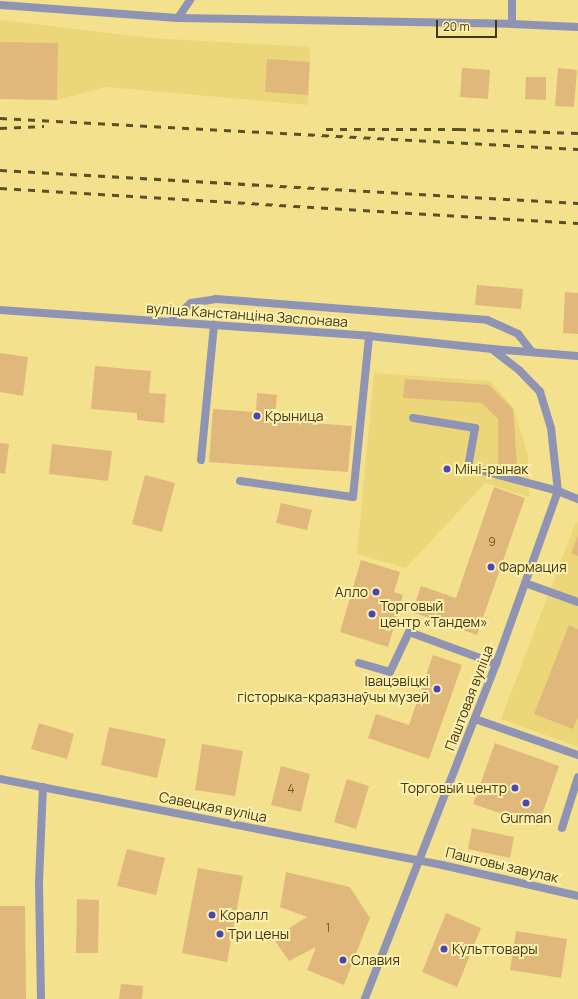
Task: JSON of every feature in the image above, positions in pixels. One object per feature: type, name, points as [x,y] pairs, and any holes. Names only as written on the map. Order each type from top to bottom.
[{"type":"street","points":[[178,18],[190,0]]},
{"type":"street","points":[[512,0],[512,24]]},
{"type":"street","points":[[0,5],[178,18],[512,24],[578,27]]},
{"type":"street","points":[[170,322],[191,303],[216,299],[487,320],[518,334],[532,352]]},
{"type":"street","name":"вуліца Канстанціна Заслонава","points":[[0,310],[369,336],[492,349],[578,356]]},
{"type":"street","points":[[201,460],[214,325]]},
{"type":"street","points":[[240,481],[353,497],[369,336]]},
{"type":"street","name":"Паштовая вуліца","points":[[365,999],[496,664],[558,491],[551,428],[540,392],[520,371],[492,349]]},
{"type":"street","points":[[413,418],[475,428],[468,467],[558,491],[578,499]]},
{"type":"street","points":[[525,583],[578,602]]},
{"type":"street","points":[[359,664],[390,672],[409,632],[496,664]]},
{"type":"street","points":[[475,719],[578,755]]},
{"type":"street","points":[[562,828],[578,777]]},
{"type":"street","name":"Савецкая вуліца","points":[[0,778],[420,861]]},
{"type":"street","points":[[41,999],[39,882],[43,787]]},
{"type":"street","name":"Паштовы завулак","points":[[420,861],[578,896]]},
{"type":"shaded area","points":[[0,20],[151,38],[310,47],[308,105],[106,87],[57,100],[0,99]]},
{"type":"shaded area","name":"Міні-рынак","points":[[374,373],[490,381],[513,407],[528,455],[529,497],[485,483],[406,568],[357,554]]},
{"type":"shaded area","points":[[576,522],[578,523],[578,747],[501,719]]},
{"type":"building","points":[[0,42],[58,43],[57,100],[0,99]]},
{"type":"building","points":[[267,59],[310,62],[308,95],[265,92]]},
{"type":"building","points":[[462,68],[490,70],[488,99],[460,97]]},
{"type":"building","points":[[558,68],[577,70],[574,107],[555,106]]},
{"type":"building","points":[[526,77],[546,77],[546,100],[525,99]]},
{"type":"building","points":[[477,285],[523,289],[521,309],[475,305]]},
{"type":"building","points":[[565,292],[578,293],[578,334],[563,333]]},
{"type":"building","points":[[0,353],[28,357],[23,396],[0,392]]},
{"type":"building","points":[[95,366],[151,371],[149,393],[166,394],[164,423],[137,420],[137,413],[91,409]]},
{"type":"building","points":[[405,379],[489,385],[513,409],[517,465],[498,465],[498,419],[482,403],[403,398]]},
{"type":"building","points":[[257,393],[277,395],[275,420],[352,426],[348,472],[209,462],[213,409],[256,412]]},
{"type":"building","points":[[0,443],[9,444],[5,474],[0,473]]},
{"type":"building","points":[[52,444],[112,451],[108,481],[49,474]]},
{"type":"building","points":[[145,475],[175,483],[162,532],[132,524]]},
{"type":"building","points":[[494,487],[525,498],[477,635],[412,612],[421,586],[456,598]]},
{"type":"building","points":[[281,503],[312,510],[307,530],[276,523]]},
{"type":"building","points":[[578,535],[578,556],[571,553]]},
{"type":"building","name":"Торговый центр «Тандем»","points":[[361,560],[400,572],[394,592],[403,595],[388,647],[340,632]]},
{"type":"building","points":[[569,625],[578,629],[578,717],[573,729],[534,714]]},
{"type":"building","name":"Івацэвіцкі гісторыка-краязнаўчы музей","points":[[433,655],[462,665],[429,759],[368,738],[376,714],[409,725]]},
{"type":"building","points":[[39,723],[74,734],[67,759],[31,749]]},
{"type":"building","points":[[109,727],[166,739],[157,778],[101,765]]},
{"type":"building","name":"Торговый центр","points":[[495,743],[559,766],[538,826],[473,804]]},
{"type":"building","points":[[202,744],[243,751],[235,796],[195,790]]},
{"type":"building","points":[[281,766],[310,774],[301,812],[271,805]]},
{"type":"building","points":[[347,779],[369,786],[356,829],[334,822]]},
{"type":"building","points":[[472,828],[514,837],[510,858],[468,849]]},
{"type":"building","points":[[127,849],[165,858],[156,895],[117,886]]},
{"type":"building","name":"Коралл","points":[[198,868],[243,876],[227,962],[182,953]]},
{"type":"building","points":[[286,872],[350,887],[370,918],[344,985],[307,970],[316,947],[289,961],[273,938],[307,917],[280,907]]},
{"type":"building","points":[[77,899],[99,900],[98,953],[76,953]]},
{"type":"building","points":[[0,906],[25,906],[26,999],[0,999]]},
{"type":"building","points":[[446,913],[481,928],[457,987],[422,972]]},
{"type":"building","points":[[516,931],[567,939],[561,978],[510,970]]},
{"type":"building","points":[[121,984],[143,986],[142,999],[119,999]]},
{"type":"railway","points":[[0,118],[578,149]]},
{"type":"railway","points":[[0,128],[44,126]]},
{"type":"railway","points":[[326,129],[459,129],[578,133]]},
{"type":"railway","points":[[0,170],[578,203]]},
{"type":"railway","points":[[0,188],[578,223]]},
{"type":"place","name":"Крыница","points":[[257,416]]},
{"type":"place","name":"Міні-рынак","points":[[447,469]]},
{"type":"place","name":"Фармация","points":[[491,567]]},
{"type":"place","name":"Алло","points":[[376,592]]},
{"type":"place","name":"Торговый центр «Тандем»","points":[[372,614]]},
{"type":"place","name":"Івацэвіцкі гісторыка-краязнаўчы музей","points":[[437,689]]},
{"type":"place","name":"Торговый центр","points":[[515,788]]},
{"type":"place","name":"Gurman","points":[[526,803]]},
{"type":"place","name":"Коралл","points":[[212,915]]},
{"type":"place","name":"Три цены","points":[[220,934]]},
{"type":"place","name":"Культтовары","points":[[444,949]]},
{"type":"place","name":"Славия","points":[[343,960]]}]
